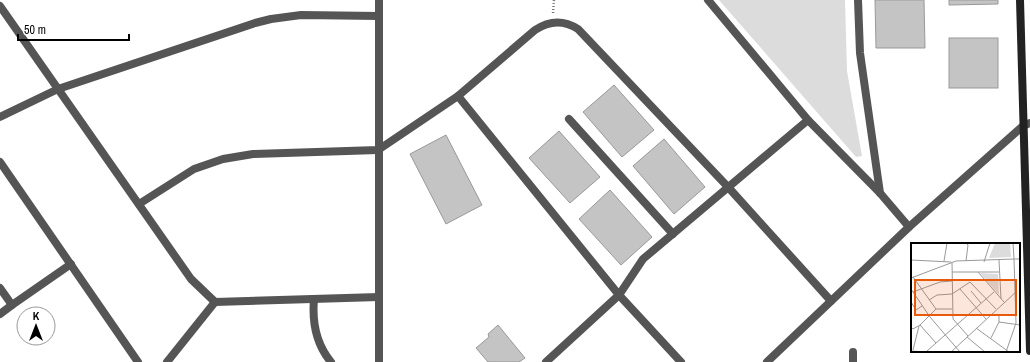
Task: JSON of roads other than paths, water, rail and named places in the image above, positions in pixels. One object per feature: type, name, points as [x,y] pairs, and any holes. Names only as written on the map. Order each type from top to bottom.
[{"type":"main road","points":[[1020,0],[1027,124],[1030,351]]},
{"type":"street","points":[[379,0],[379,362]]},
{"type":"street","points":[[708,0],[808,120],[880,193],[909,227]]},
{"type":"street","points":[[858,0],[860,53],[880,193]]},
{"type":"street","points":[[0,6],[191,280],[215,302],[379,297]]},
{"type":"street","points":[[0,117],[58,88],[255,23],[271,19],[314,14],[379,16]]},
{"type":"street","points":[[138,204],[194,169],[223,158],[253,154],[378,150],[458,96],[541,26],[553,22],[566,23],[578,29],[728,187],[832,301]]},
{"type":"street","points":[[458,96],[619,295],[681,362]]},
{"type":"street","points":[[569,119],[673,234]]},
{"type":"street","points":[[546,362],[619,295],[643,259],[808,120]]},
{"type":"street","points":[[767,362],[909,227],[1027,124]]},
{"type":"street","points":[[0,162],[138,362]]},
{"type":"street","points":[[0,314],[70,264]]},
{"type":"street","points":[[0,288],[12,305]]},
{"type":"street","points":[[314,299],[314,323],[316,334],[320,346],[331,362]]},
{"type":"street","points":[[168,362],[215,302]]},
{"type":"street","points":[[853,352],[853,362]]}]
